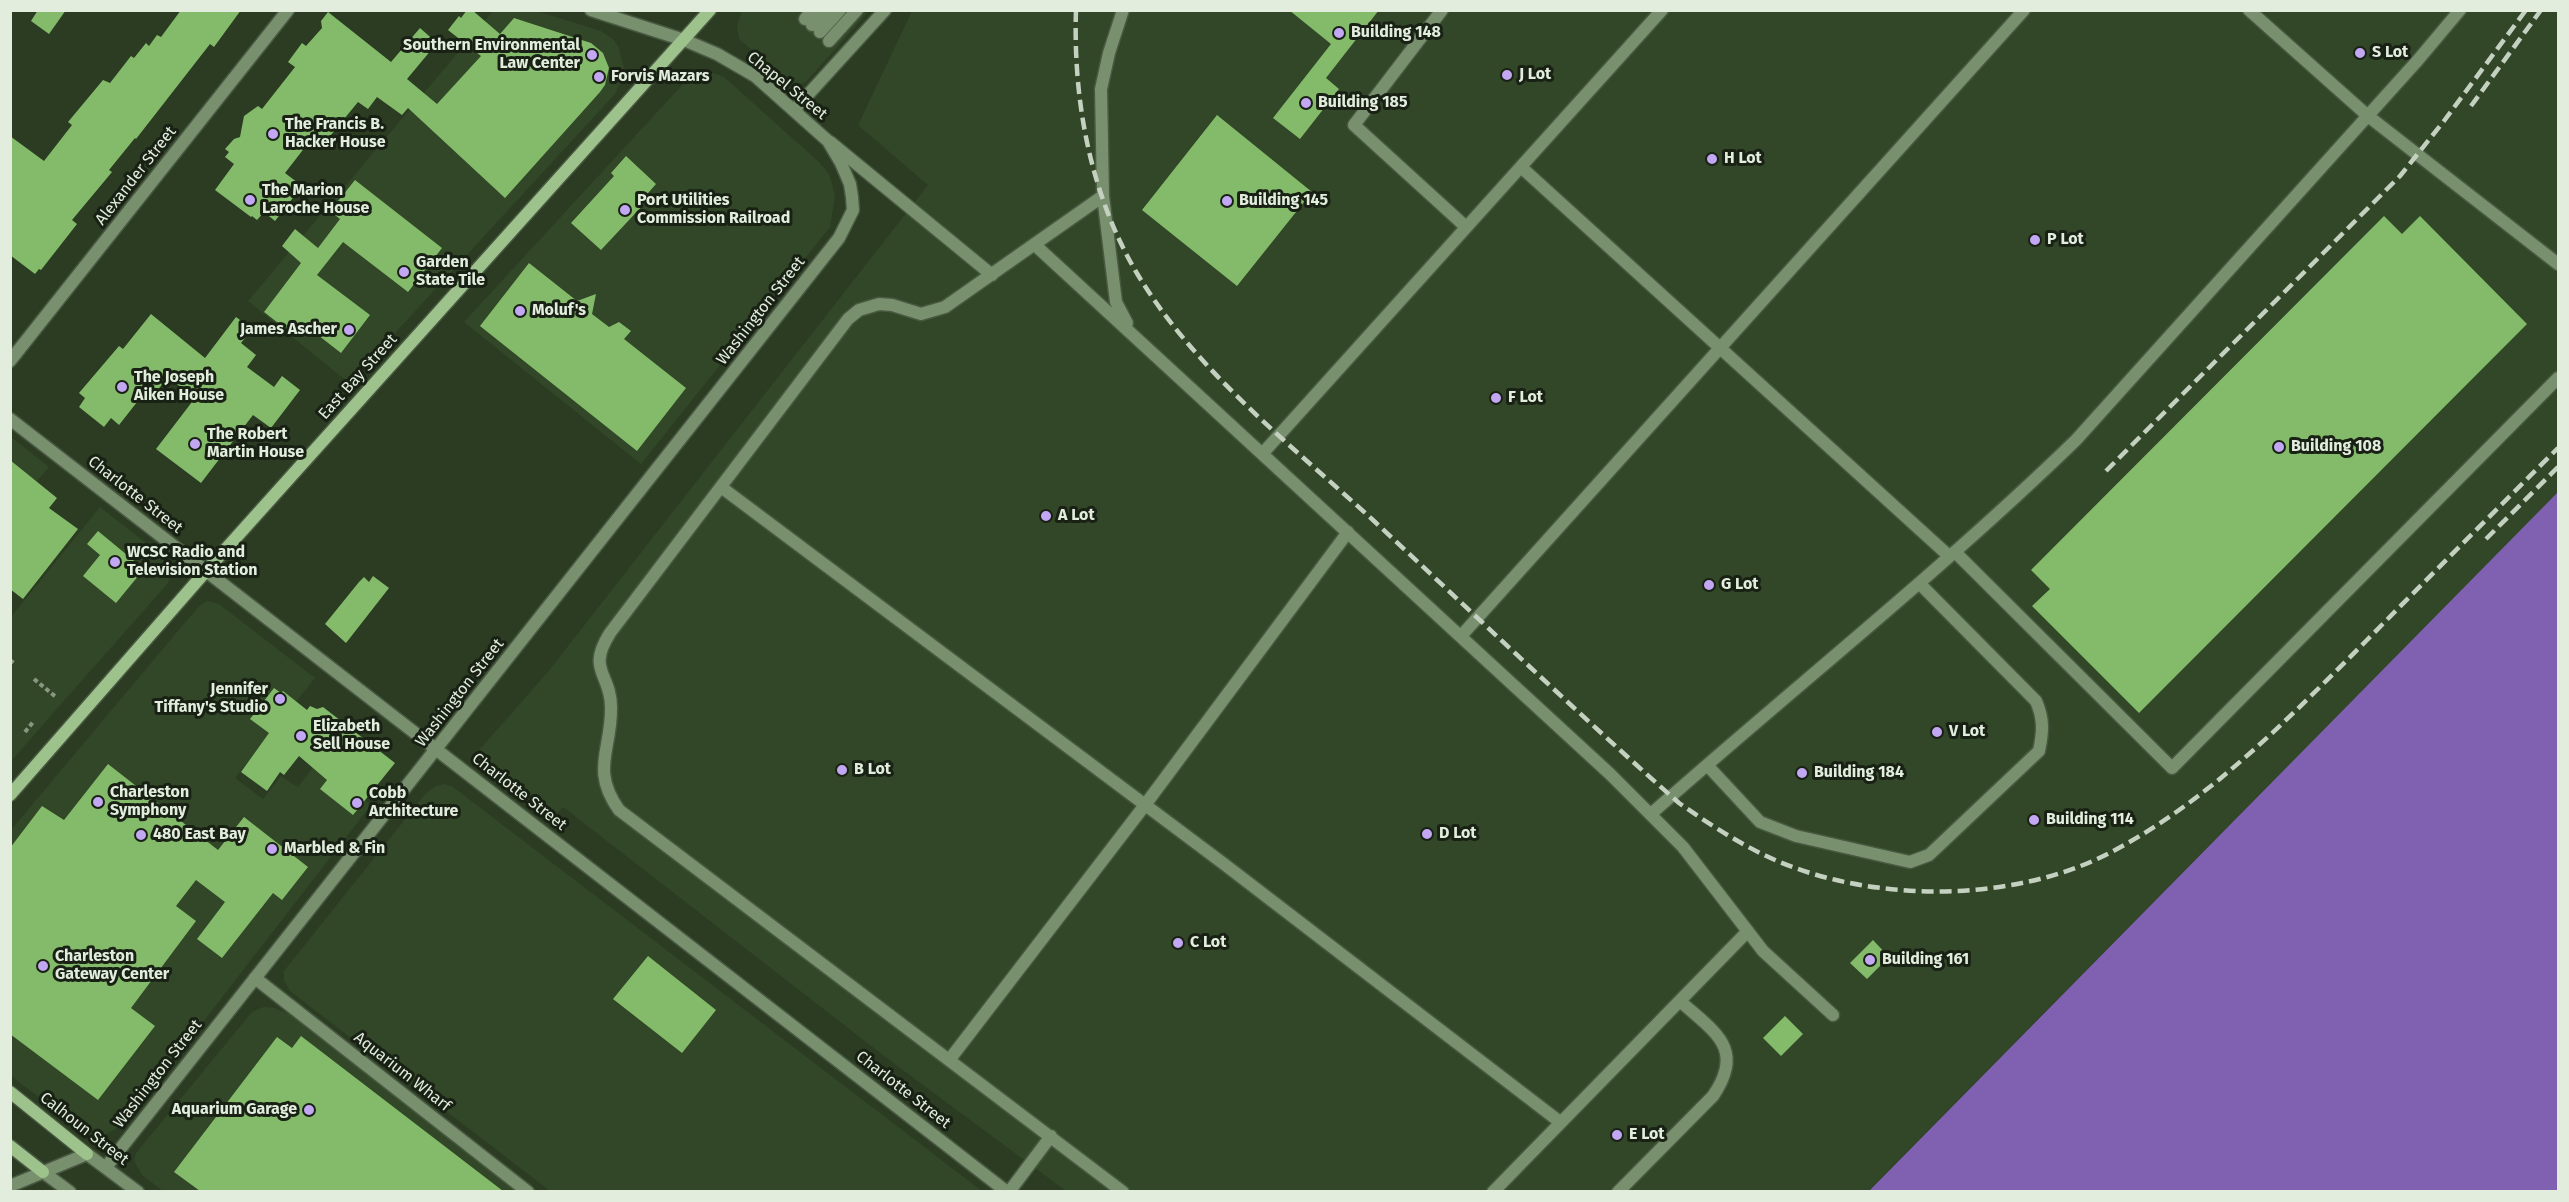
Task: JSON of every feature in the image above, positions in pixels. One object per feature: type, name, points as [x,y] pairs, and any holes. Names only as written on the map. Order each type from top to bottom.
[{"type":"main road","name":"East Bay Street","points":[[10,795],[206,571],[710,10]]},
{"type":"main road","name":"Calhoun Street","points":[[10,1092],[87,1154]]},
{"type":"main road","points":[[10,1146],[44,1172]]},
{"type":"street","name":"Alexander Street","points":[[10,361],[288,10]]},
{"type":"street","name":"Chapel Street","points":[[591,10],[684,40],[717,54],[754,76],[828,141],[850,184],[852,197],[853,210],[839,238]]},
{"type":"street","points":[[815,25],[825,10]]},
{"type":"street","points":[[815,25],[840,10]]},
{"type":"street","points":[[815,25],[857,10]]},
{"type":"street","points":[[794,110],[885,10]]},
{"type":"street","points":[[1123,10],[1108,53],[1101,89],[1103,196],[1116,302],[1123,317],[1138,338]]},
{"type":"street","points":[[1442,10],[1354,125],[1466,227]]},
{"type":"street","points":[[1263,453],[1662,10]]},
{"type":"street","points":[[1461,636],[1722,349],[2024,10]]},
{"type":"street","points":[[2249,10],[2368,116],[2559,264]]},
{"type":"street","points":[[1652,814],[1952,554],[2030,485],[2076,440],[2368,116],[2460,10]]},
{"type":"street","points":[[828,141],[992,275]]},
{"type":"street","points":[[1521,166],[1952,554],[2172,768],[2559,378]]},
{"type":"street","points":[[1103,196],[945,307],[929,314],[879,304],[860,310],[854,315],[601,647],[598,664],[610,696],[611,709],[603,766],[608,794],[619,810],[1123,1191]]},
{"type":"street","name":"Washington Street","points":[[105,1167],[839,238]]},
{"type":"street","points":[[1035,245],[1652,814],[1683,847],[1763,951],[1833,1015]]},
{"type":"street","name":"Charlotte Street","points":[[10,419],[1008,1191]]},
{"type":"street","points":[[721,487],[1145,805],[1560,1122]]},
{"type":"street","points":[[950,1059],[1145,805],[1348,532]]},
{"type":"street","points":[[1707,765],[1760,822],[1797,836],[1910,862],[1929,855],[2039,751],[2043,732],[2042,715],[2036,701],[1919,582]]},
{"type":"street","points":[[1493,1191],[1681,1002],[1748,931]]},
{"type":"street","name":"Aquarium Wharf","points":[[255,978],[528,1191]]},
{"type":"street","points":[[1618,1191],[1713,1096],[1725,1078],[1727,1063],[1724,1045],[1717,1034],[1681,1002]]},
{"type":"street","points":[[1008,1191],[1051,1136]]},
{"type":"street","points":[[10,1186],[87,1154]]},
{"type":"street","name":"Calhoun Street","points":[[87,1154],[138,1191]]},
{"type":"street","points":[[44,1172],[70,1191]]},
{"type":"path","points":[[34,679],[56,697]]},
{"type":"path","points":[[25,732],[33,723]]},
{"type":"shaded area","points":[[493,11],[537,11],[601,31],[613,39],[618,46],[624,68],[622,79],[615,94],[349,383],[248,301]]},
{"type":"shaded area","points":[[742,11],[869,11],[806,82],[794,86],[739,39],[737,26]]},
{"type":"shaded area","points":[[912,11],[2558,11],[2558,492],[1868,1191],[1066,1191],[888,1059],[563,807],[557,813],[483,757],[480,749],[547,673],[928,185],[858,125]]},
{"type":"shaded area","points":[[713,73],[724,77],[819,162],[829,174],[835,197],[830,227],[641,464],[464,322],[683,84],[691,77]]},
{"type":"shaded area","points":[[11,437],[49,467],[11,511]]},
{"type":"shaded area","points":[[2558,492],[2558,1191],[1869,1191]]},
{"type":"shaded area","points":[[100,507],[165,558],[172,570],[168,583],[11,761],[11,617]]},
{"type":"shaded area","points":[[207,601],[219,604],[315,678],[235,778],[263,799],[281,776],[298,787],[318,761],[371,805],[124,1124],[103,1136],[92,1137],[11,1076],[10,831],[199,606]]},
{"type":"shaded area","points":[[444,784],[453,787],[982,1191],[550,1191],[290,991],[284,980],[284,971],[426,793]]},
{"type":"shaded area","name":"Aquarium Garage","points":[[263,1007],[275,1008],[289,1014],[517,1191],[163,1191],[142,1175],[134,1161],[136,1153],[252,1012]]},
{"type":"building","points":[[38,10],[66,10],[49,34],[31,21]]},
{"type":"building","points":[[181,10],[241,10],[214,47],[210,44],[109,170],[112,172],[72,220],[77,224],[41,270],[39,269],[35,274],[10,255],[10,136],[44,161],[72,125],[68,122],[103,80],[110,83],[131,56],[134,58],[146,43],[149,46],[157,35],[161,37]]},
{"type":"building","points":[[467,10],[472,10],[500,34],[514,18],[591,43],[603,53],[609,68],[605,85],[600,92],[505,198],[408,108],[402,115],[377,97],[368,109],[358,102],[326,141],[316,133],[285,173],[302,186],[275,221],[264,212],[257,220],[251,217],[215,190],[234,164],[225,157],[229,152],[225,149],[234,139],[240,137],[244,116],[258,106],[262,109],[295,67],[288,62],[302,43],[306,46],[322,28],[321,21],[328,12],[391,62],[420,28],[437,43],[407,79],[437,104],[481,56],[448,30]]},
{"type":"building","points":[[1289,10],[1379,10],[1326,78],[1339,89],[1300,139],[1273,118],[1331,44]]},
{"type":"building","name":"Building 145","points":[[1217,115],[1312,192],[1237,286],[1142,210]]},
{"type":"building","points":[[626,156],[656,184],[641,201],[644,204],[601,250],[571,223],[614,176],[611,173]]},
{"type":"building","points":[[355,180],[442,248],[408,292],[343,242],[317,275],[370,315],[341,353],[305,325],[296,337],[264,312],[301,263],[282,246],[295,229],[318,248],[340,219],[330,211]]},
{"type":"building","name":"Building 108","points":[[2384,216],[2402,234],[2420,216],[2527,324],[2139,713],[2032,606],[2050,589],[2031,570]]},
{"type":"building","points":[[529,263],[577,301],[596,294],[592,314],[609,327],[619,322],[631,331],[624,339],[686,388],[637,451],[480,326]]},
{"type":"building","points":[[151,314],[205,358],[236,317],[252,329],[241,343],[256,355],[247,367],[274,387],[282,376],[300,390],[271,428],[253,415],[201,483],[156,449],[195,398],[168,377],[152,397],[145,392],[119,425],[111,418],[104,427],[79,407],[85,398],[79,393],[119,346],[123,349]]},
{"type":"building","points":[[10,460],[57,498],[49,508],[78,529],[23,599],[10,589]]},
{"type":"building","name":"WCSC Radio and Television Station","points":[[98,531],[144,569],[116,603],[83,576],[100,555],[87,544]]},
{"type":"building","points":[[373,576],[389,588],[346,643],[325,624],[364,577],[369,582]]},
{"type":"building","points":[[274,688],[281,693],[283,691],[307,710],[310,706],[317,709],[323,707],[395,763],[353,815],[320,789],[327,780],[299,756],[284,775],[280,772],[267,791],[241,772],[269,733],[250,719]]},
{"type":"building","points":[[108,764],[218,850],[244,817],[308,867],[282,900],[273,893],[222,958],[197,939],[225,902],[196,880],[176,906],[196,921],[131,1008],[155,1026],[98,1100],[10,1034],[10,848],[42,806],[64,820]]},
{"type":"building","name":"Building 161","points":[[1873,940],[1889,957],[1867,979],[1850,963]]},
{"type":"building","points":[[648,956],[716,1010],[682,1053],[613,999]]},
{"type":"building","points":[[1785,1016],[1803,1034],[1781,1056],[1763,1038]]},
{"type":"building","name":"Aquarium Garage","points":[[301,1036],[503,1191],[200,1191],[174,1172],[277,1037],[292,1048]]},
{"type":"railway","points":[[1076,10],[1081,111],[1106,209],[1135,270],[1158,306],[1185,340],[1214,373],[1277,434],[1679,803],[1750,848],[1775,860],[1815,874],[1857,884],[1902,890],[1948,891],[1993,888],[2037,880],[2079,867],[2117,849],[2186,805],[2249,754],[2309,698],[2558,448]]},
{"type":"railway","points":[[2106,471],[2400,176],[2526,10]]},
{"type":"railway","points":[[2471,106],[2541,10]]},
{"type":"railway","points":[[2486,539],[2558,467]]},
{"type":"place","name":"Building 148","points":[[1339,33]]},
{"type":"place","name":"S Lot","points":[[2360,53]]},
{"type":"place","name":"Southern Environmental Law Center","points":[[592,55]]},
{"type":"place","name":"J Lot","points":[[1507,75]]},
{"type":"place","name":"Forvis Mazars","points":[[599,77]]},
{"type":"place","name":"Building 185","points":[[1306,103]]},
{"type":"place","name":"The Francis B. Hacker House","points":[[273,134]]},
{"type":"place","name":"H Lot","points":[[1712,159]]},
{"type":"place","name":"The Marion Laroche House","points":[[250,200]]},
{"type":"place","name":"Building 145","points":[[1227,201]]},
{"type":"place","name":"Port Utilities Commission Railroad","points":[[625,210]]},
{"type":"place","name":"P Lot","points":[[2035,240]]},
{"type":"place","name":"Garden State Tile","points":[[404,272]]},
{"type":"place","name":"Moluf's","points":[[520,311]]},
{"type":"place","name":"James Ascher","points":[[349,330]]},
{"type":"place","name":"The Joseph Aiken House","points":[[122,387]]},
{"type":"place","name":"F Lot","points":[[1496,398]]},
{"type":"place","name":"The Robert Martin House","points":[[195,444]]},
{"type":"place","name":"Building 108","points":[[2279,447]]},
{"type":"place","name":"A Lot","points":[[1046,516]]},
{"type":"place","name":"WCSC Radio and Television Station","points":[[115,562]]},
{"type":"place","name":"G Lot","points":[[1709,585]]},
{"type":"place","name":"Jennifer Tiffany's Studio","points":[[280,699]]},
{"type":"place","name":"V Lot","points":[[1937,732]]},
{"type":"place","name":"Elizabeth Sell House","points":[[301,736]]},
{"type":"place","name":"B Lot","points":[[842,770]]},
{"type":"place","name":"Building 184","points":[[1802,773]]},
{"type":"place","name":"Charleston Symphony","points":[[98,802]]},
{"type":"place","name":"Cobb Architecture","points":[[357,803]]},
{"type":"place","name":"Building 114","points":[[2034,820]]},
{"type":"place","name":"D Lot","points":[[1427,834]]},
{"type":"place","name":"480 East Bay","points":[[141,835]]},
{"type":"place","name":"Marbled & Fin","points":[[272,849]]},
{"type":"place","name":"C Lot","points":[[1178,943]]},
{"type":"place","name":"Building 161","points":[[1870,960]]},
{"type":"place","name":"Charleston Gateway Center","points":[[43,966]]},
{"type":"place","name":"Aquarium Garage","points":[[309,1110]]},
{"type":"place","name":"E Lot","points":[[1617,1135]]}]
